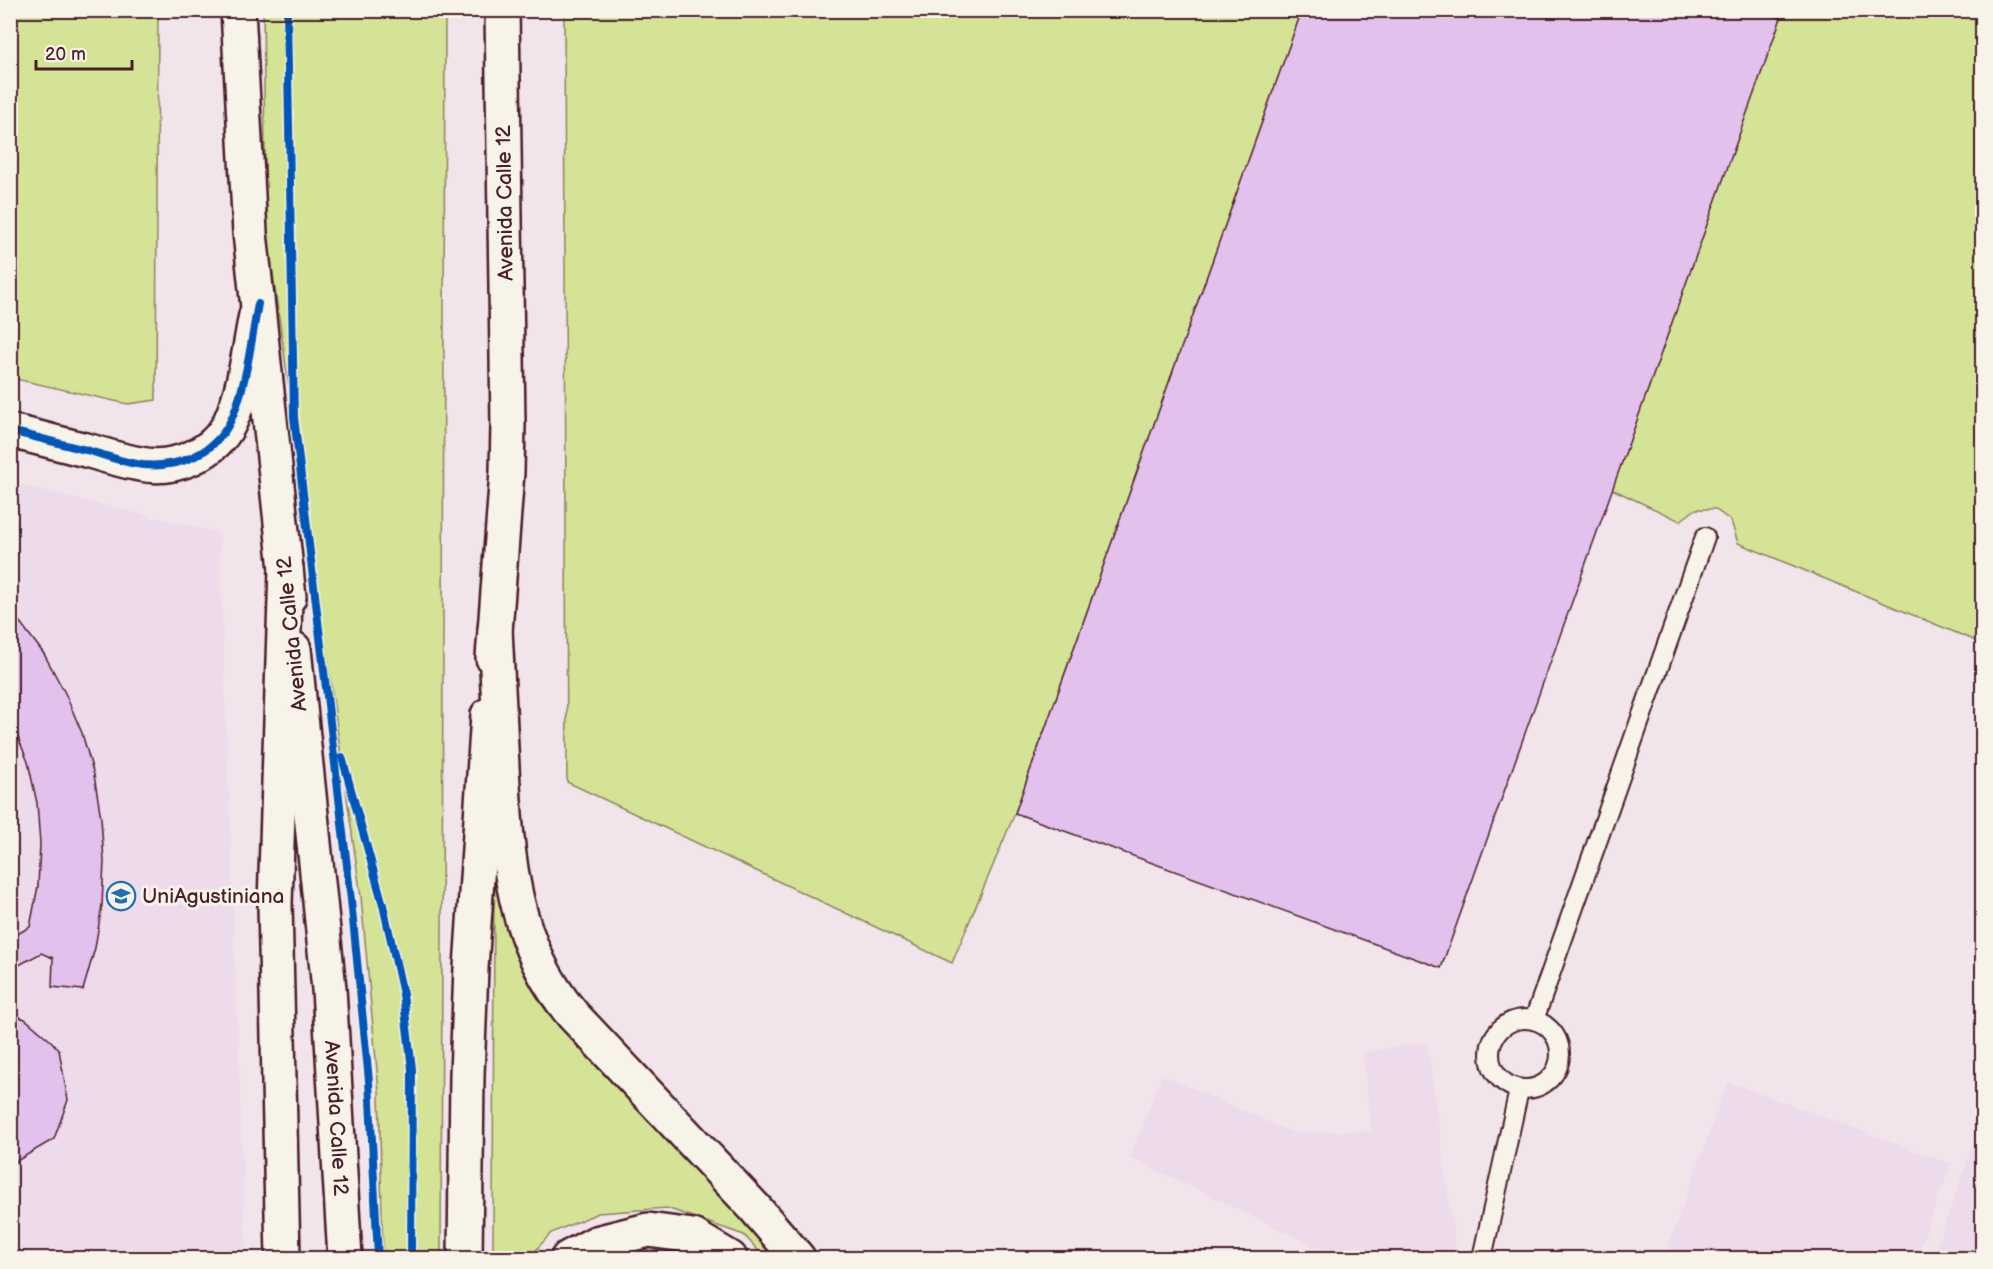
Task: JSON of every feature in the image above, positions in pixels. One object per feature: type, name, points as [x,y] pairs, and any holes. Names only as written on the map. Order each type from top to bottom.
[{"type":"main road","name":"Avenida Calle 12","points":[[238,10],[250,232],[329,989],[345,1258]]},
{"type":"main road","name":"Avenida Calle 12","points":[[465,1258],[471,968],[507,472],[502,10]]},
{"type":"main road","points":[[10,431],[142,465],[167,465],[189,459],[205,451],[218,440],[229,425],[239,399],[258,304]]},
{"type":"main road","points":[[283,1258],[275,904],[286,569]]},
{"type":"main road","points":[[495,630],[506,824],[512,880],[519,911],[540,967],[556,995],[573,1015],[746,1198],[798,1258]]},
{"type":"main road","points":[[568,1258],[596,1243],[648,1230],[693,1236],[730,1258]]},
{"type":"lane","points":[[1534,1020],[1706,537]]},
{"type":"lane","points":[[1515,1020],[1534,1020],[1546,1025],[1557,1037],[1561,1053],[1558,1068],[1549,1081],[1535,1089],[1519,1090],[1504,1084],[1493,1072],[1489,1056],[1492,1040],[1501,1027],[1515,1020]]},
{"type":"lane","points":[[1482,1258],[1519,1090]]},
{"type":"shaded area","name":"UniAgustiniana","points":[[11,483],[219,533],[246,1258],[11,1258]]},
{"type":"shaded area","points":[[1427,1042],[1457,1258],[1339,1258],[1130,1157],[1162,1075],[1293,1133],[1372,1131],[1362,1053]]},
{"type":"shaded area","points":[[1728,1082],[1951,1164],[1916,1258],[1664,1258]]},
{"type":"shaded area","points":[[1982,1121],[1982,1258],[1933,1258]]},
{"type":"green space","points":[[11,10],[158,11],[156,400],[128,404],[11,378]]},
{"type":"green space","points":[[263,11],[445,11],[441,1258],[383,1258],[379,1092],[361,897],[266,225]]},
{"type":"green space","points":[[564,11],[1302,11],[1015,813],[952,963],[567,782]]},
{"type":"green space","points":[[1761,11],[1982,11],[1982,622],[1976,641],[1738,543],[1731,521],[1715,509],[1696,509],[1680,521],[1612,489],[1780,18]]},
{"type":"green space","points":[[494,865],[514,940],[784,1258],[765,1258],[744,1235],[667,1208],[598,1213],[551,1233],[529,1258],[493,1258]]},
{"type":"building","points":[[1302,10],[1761,10],[1781,18],[1441,968],[1015,813]]},
{"type":"building","points":[[10,609],[44,654],[65,693],[82,733],[94,775],[101,818],[104,861],[102,905],[95,948],[83,990],[52,987],[53,958],[41,953],[10,970],[10,938],[30,927],[38,886],[40,844],[37,803],[28,762],[10,718]]},
{"type":"building","points":[[10,1014],[25,1019],[59,1050],[68,1100],[54,1139],[10,1165]]},
{"type":"cycle path","points":[[287,10],[294,417],[351,900],[369,1081],[378,1258]]},
{"type":"cycle path","points":[[10,431],[143,465],[181,462],[192,457],[213,444],[222,435],[235,411],[247,366],[258,304]]},
{"type":"cycle path","points":[[342,757],[383,905],[403,994],[412,1069],[411,1258]]},
{"type":"place","name":"UniAgustiniana","points":[[121,896]]}]
